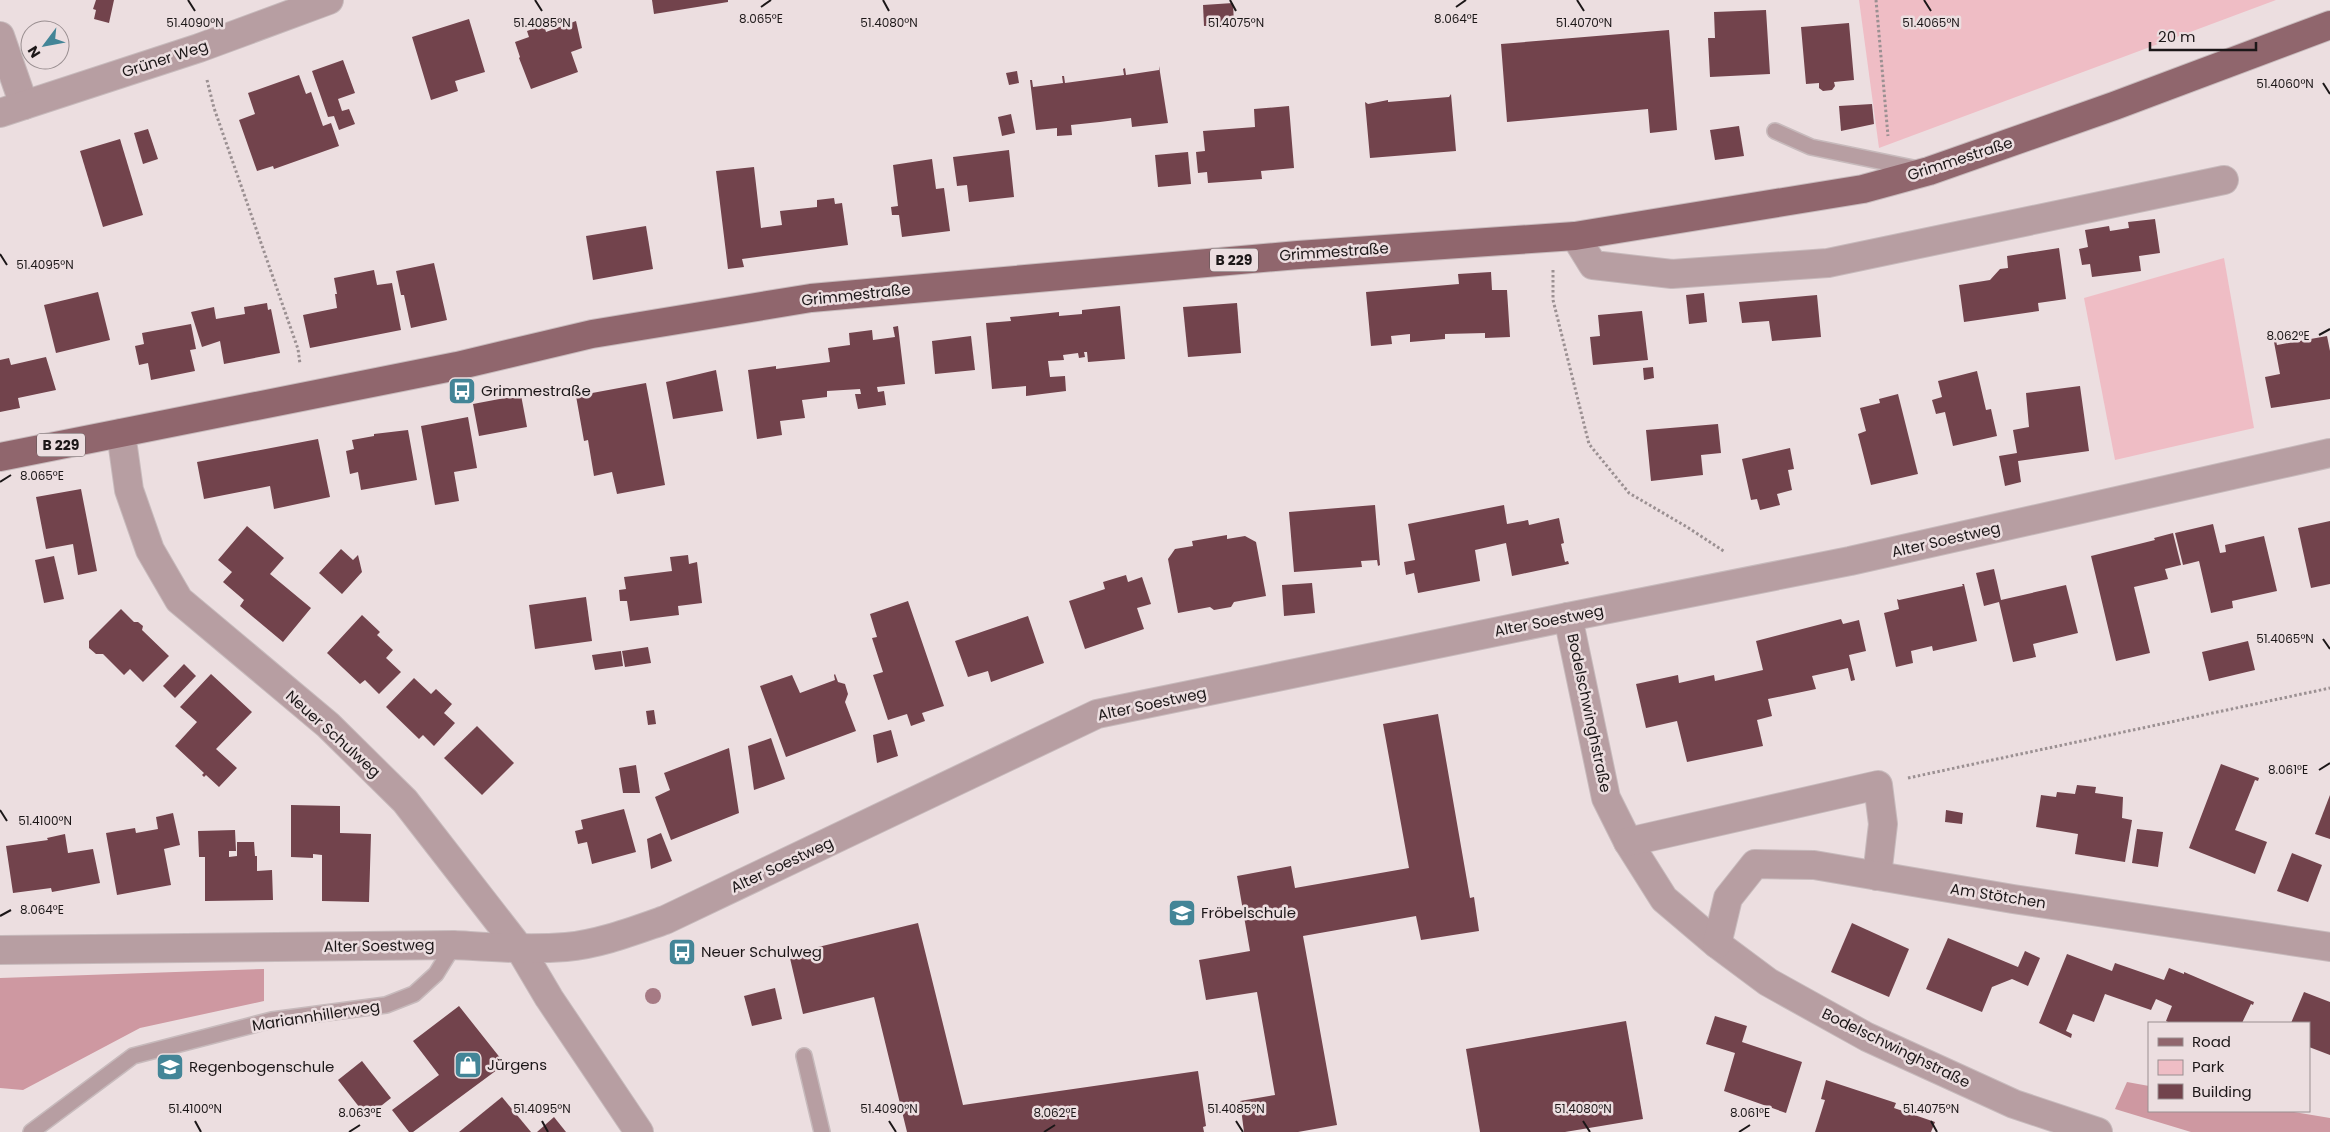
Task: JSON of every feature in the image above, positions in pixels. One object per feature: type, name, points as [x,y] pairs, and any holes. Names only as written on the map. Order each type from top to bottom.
[{"type":"main road","name":"Grimmestraße","points":[[0,457],[457,366],[592,334],[811,298],[1298,254],[1575,236],[1863,189],[1928,171],[2114,106],[2330,26]]},
{"type":"street","name":"Grüner Weg","points":[[12,109],[199,48],[329,0]]},
{"type":"street","points":[[0,36],[12,109]]},
{"type":"street","points":[[1575,236],[1593,265],[1672,274],[1828,262],[2224,180]]},
{"type":"street","name":"Neuer Schulweg","points":[[121,433],[132,498],[150,550],[179,600],[328,725],[405,801],[520,949],[549,998],[639,1132]]},
{"type":"street","name":"Alter Soestweg","points":[[0,950],[454,945],[520,949],[567,947],[602,940],[665,920],[1097,714],[1850,561],[2330,454]]},
{"type":"street","name":"Bodelschwinghstraße","points":[[1568,617],[1606,798],[1628,842],[1664,899],[1717,944],[1768,982],[1867,1037],[2014,1104],[2098,1132]]},
{"type":"street","points":[[1628,842],[1878,785],[1883,824],[1877,876]]},
{"type":"street","name":"Am Stötchen","points":[[1717,944],[1728,898],[1755,864],[1814,865],[2013,899],[2330,947]]},
{"type":"lane","points":[[1775,131],[1811,147],[1928,171]]},
{"type":"lane","name":"Mariannhillerweg","points":[[31,1132],[133,1056],[272,1020],[386,1005],[414,994],[436,974],[454,945]]},
{"type":"lane","points":[[804,1056],[822,1132]]},
{"type":"path","points":[[1848,155],[1888,137],[1876,0]]},
{"type":"path","points":[[214,108],[298,349]]},
{"type":"path","points":[[1554,300],[1589,444],[1629,493],[1687,527]]},
{"type":"path","points":[[1878,785],[2330,688]]},
{"type":"green space","points":[[1859,0],[2276,0],[1879,148]]},
{"type":"green space","points":[[2224,258],[2254,428],[2115,460],[2084,298]]},
{"type":"shaded area","points":[[264,969],[264,1001],[140,1028],[23,1090],[0,1088],[0,978]]},
{"type":"shaded area","points":[[2127,1082],[2148,1086],[2148,1112],[2294,1112],[2330,1118],[2330,1132],[2191,1132],[2115,1109]]},
{"type":"building","points":[[96,0],[114,0],[109,23],[94,19],[96,10],[93,9]]},
{"type":"building","points":[[652,0],[728,0],[728,2],[654,14]]},
{"type":"building","points":[[1233,3],[1234,25],[1204,26],[1203,5]]},
{"type":"building","points":[[1766,10],[1770,74],[1710,77],[1708,38],[1715,38],[1714,12]]},
{"type":"building","points":[[469,19],[485,72],[455,81],[458,91],[431,100],[412,37]]},
{"type":"building","points":[[576,21],[582,48],[571,52],[578,72],[531,89],[515,42],[529,37],[527,31],[544,25],[546,32]]},
{"type":"building","points":[[1849,23],[1854,80],[1834,82],[1835,86],[1832,90],[1823,91],[1819,88],[1819,83],[1806,84],[1801,27]]},
{"type":"building","points":[[1669,30],[1677,130],[1650,133],[1648,109],[1507,122],[1501,44]]},
{"type":"building","points":[[343,60],[355,93],[338,99],[342,111],[349,109],[355,124],[339,130],[334,116],[328,117],[312,71]]},
{"type":"building","points":[[1159,66],[1168,123],[1132,127],[1131,118],[1071,125],[1072,135],[1057,136],[1057,128],[1036,130],[1030,80],[1032,80],[1033,87],[1063,83],[1062,76],[1064,76],[1065,83],[1124,75],[1123,69],[1125,68],[1126,75],[1159,70]]},
{"type":"building","points":[[1017,71],[1019,83],[1009,85],[1006,73]]},
{"type":"building","points":[[299,75],[306,94],[311,92],[323,126],[331,123],[339,146],[274,169],[273,166],[257,171],[239,120],[255,114],[248,93]]},
{"type":"building","points":[[1451,94],[1456,151],[1370,158],[1365,102],[1368,104],[1388,100],[1388,102],[1449,97]]},
{"type":"building","points":[[1872,104],[1874,124],[1841,131],[1839,106]]},
{"type":"building","points":[[1289,106],[1294,168],[1261,171],[1262,179],[1208,183],[1207,172],[1198,173],[1196,152],[1205,151],[1203,131],[1255,127],[1254,109]]},
{"type":"building","points":[[1011,114],[1015,133],[1002,136],[998,117]]},
{"type":"building","points":[[1739,126],[1744,156],[1715,160],[1710,130]]},
{"type":"building","points":[[148,129],[158,159],[143,164],[134,133]]},
{"type":"building","points":[[120,139],[143,215],[103,227],[80,151]]},
{"type":"building","points":[[1009,150],[1014,197],[969,202],[967,185],[957,186],[953,157]]},
{"type":"building","points":[[1188,152],[1191,184],[1158,187],[1155,155]]},
{"type":"building","points":[[932,159],[936,189],[944,188],[950,231],[902,237],[899,215],[892,215],[891,207],[898,206],[893,165]]},
{"type":"building","points":[[754,167],[761,228],[782,225],[780,211],[817,207],[817,200],[834,198],[835,204],[842,203],[848,245],[742,259],[744,267],[728,269],[716,171]]},
{"type":"building","points":[[2155,219],[2160,253],[2139,256],[2141,271],[2092,277],[2090,264],[2082,265],[2079,249],[2088,247],[2085,230],[2109,226],[2110,231],[2129,228],[2128,222]]},
{"type":"building","points":[[646,226],[653,269],[593,280],[586,236]]},
{"type":"building","points":[[2059,248],[2066,299],[2038,303],[2039,311],[1964,322],[1959,285],[1990,280],[2000,269],[2008,268],[2007,256]]},
{"type":"building","points":[[434,263],[447,320],[411,328],[404,295],[401,295],[396,271]]},
{"type":"building","points":[[374,270],[377,285],[392,283],[401,330],[310,348],[303,315],[337,308],[334,278]]},
{"type":"building","points":[[1491,272],[1492,290],[1507,290],[1510,337],[1485,338],[1485,333],[1445,334],[1445,339],[1410,342],[1410,334],[1391,336],[1392,344],[1371,346],[1366,292],[1459,284],[1458,274]]},
{"type":"building","points":[[98,292],[110,340],[56,353],[44,305]]},
{"type":"building","points":[[1704,293],[1707,322],[1689,324],[1686,295]]},
{"type":"building","points":[[1817,295],[1821,337],[1772,341],[1769,321],[1742,323],[1739,302]]},
{"type":"building","points":[[267,303],[268,310],[271,309],[280,353],[224,364],[220,341],[202,347],[191,312],[214,307],[216,319],[245,314],[244,307]]},
{"type":"building","points":[[1237,303],[1241,353],[1188,357],[1183,307]]},
{"type":"building","points":[[1120,306],[1125,359],[1088,362],[1087,352],[1084,352],[1085,357],[1079,358],[1078,353],[1063,355],[1064,360],[1048,361],[1050,377],[1065,376],[1066,391],[1026,396],[1026,386],[992,389],[986,323],[1011,321],[1010,317],[1059,312],[1059,316],[1082,314],[1082,310]]},
{"type":"building","points":[[1642,311],[1648,360],[1593,365],[1590,337],[1600,336],[1598,315]]},
{"type":"building","points":[[191,324],[196,349],[190,350],[195,371],[151,380],[148,363],[139,365],[135,346],[144,344],[142,333]]},
{"type":"building","points":[[898,326],[905,384],[877,387],[878,392],[884,391],[886,405],[858,409],[855,394],[861,394],[860,389],[827,391],[827,397],[802,400],[805,418],[780,421],[782,435],[757,439],[748,370],[776,366],[776,369],[830,362],[828,348],[850,345],[849,333],[872,330],[873,340],[895,337],[893,327]]},
{"type":"building","points":[[971,336],[975,370],[935,374],[932,341]]},
{"type":"building","points":[[2327,336],[2330,351],[2330,399],[2271,408],[2265,377],[2280,374],[2274,342],[2276,341],[2277,345]]},
{"type":"building","points":[[46,357],[56,390],[18,398],[20,408],[0,412],[0,360],[9,358],[11,365]]},
{"type":"building","points":[[1653,367],[1654,378],[1644,380],[1643,368]]},
{"type":"building","points":[[716,370],[723,411],[673,419],[666,382]]},
{"type":"building","points":[[1977,371],[1986,410],[1991,409],[1997,436],[1953,446],[1945,412],[1936,414],[1932,400],[1942,397],[1938,381]]},
{"type":"building","points":[[646,383],[665,485],[617,494],[612,472],[594,476],[588,440],[584,441],[576,396]]},
{"type":"building","points":[[2080,386],[2089,451],[2018,461],[2021,482],[2005,486],[1999,456],[2017,453],[2013,430],[2029,427],[2026,393]]},
{"type":"building","points":[[1898,394],[1918,474],[1871,485],[1858,434],[1866,431],[1860,408],[1880,403],[1879,399]]},
{"type":"building","points":[[521,395],[527,427],[479,436],[473,404]]},
{"type":"building","points":[[468,417],[477,468],[454,472],[459,501],[435,505],[421,426]]},
{"type":"building","points":[[1718,424],[1721,453],[1701,455],[1703,475],[1651,481],[1646,430]]},
{"type":"building","points":[[408,430],[417,480],[361,490],[358,472],[350,474],[346,451],[354,449],[352,440],[374,436],[374,434]]},
{"type":"building","points":[[318,439],[330,497],[274,509],[270,486],[204,499],[197,462]]},
{"type":"building","points":[[1790,448],[1794,469],[1788,470],[1792,490],[1777,494],[1780,505],[1760,510],[1757,499],[1751,500],[1742,459]]},
{"type":"building","points":[[81,489],[97,571],[78,575],[73,544],[46,549],[36,497]]},
{"type":"building","points":[[1375,505],[1380,565],[1378,566],[1377,560],[1361,561],[1362,567],[1294,572],[1289,512]]},
{"type":"building","points":[[1504,505],[1507,524],[1528,520],[1529,525],[1559,518],[1564,543],[1561,544],[1565,562],[1568,561],[1569,564],[1512,576],[1506,543],[1475,550],[1480,581],[1418,593],[1414,573],[1406,575],[1404,562],[1415,560],[1408,524]]},
{"type":"building","points":[[2330,521],[2330,584],[2311,588],[2298,528]]},
{"type":"building","points":[[2213,524],[2220,553],[2226,552],[2225,545],[2264,536],[2277,591],[2232,601],[2233,608],[2211,613],[2199,561],[2183,565],[2175,533]]},
{"type":"building","points":[[247,526],[284,558],[270,574],[311,608],[283,642],[240,606],[244,600],[223,582],[232,572],[218,560]]},
{"type":"building","points":[[2173,533],[2181,565],[2165,569],[2168,579],[2134,587],[2150,653],[2116,661],[2091,556],[2155,540],[2154,538]]},
{"type":"building","points":[[1227,535],[1227,539],[1245,536],[1256,542],[1266,596],[1234,602],[1231,607],[1214,610],[1210,607],[1178,613],[1168,559],[1175,549],[1193,546],[1192,541]]},
{"type":"building","points":[[341,549],[353,560],[358,555],[362,572],[342,594],[319,573]]},
{"type":"building","points":[[688,555],[689,564],[697,562],[702,603],[678,606],[679,615],[630,621],[627,601],[620,601],[619,590],[626,589],[624,577],[672,571],[670,557]]},
{"type":"building","points":[[54,556],[64,599],[44,603],[35,560]]},
{"type":"building","points":[[1994,569],[2001,600],[2066,585],[2078,633],[2033,644],[2036,657],[2013,662],[1999,602],[1984,606],[1976,573]]},
{"type":"building","points":[[1126,575],[1128,582],[1142,577],[1151,604],[1137,608],[1144,629],[1085,649],[1069,601],[1105,589],[1103,582]]},
{"type":"building","points":[[1312,583],[1315,613],[1284,616],[1282,585]]},
{"type":"building","points":[[1962,584],[1964,584],[1977,641],[1933,651],[1932,646],[1911,651],[1913,663],[1896,667],[1884,613],[1899,609],[1897,599],[1963,586]]},
{"type":"building","points":[[586,597],[592,641],[535,649],[529,605]]},
{"type":"building","points":[[908,601],[944,706],[922,713],[925,721],[911,726],[907,714],[888,720],[873,675],[883,672],[872,638],[877,637],[870,614]]},
{"type":"building","points":[[121,609],[134,622],[138,622],[143,626],[142,630],[169,656],[143,682],[130,669],[124,675],[103,654],[96,654],[89,648],[89,641]]},
{"type":"building","points":[[362,615],[380,632],[377,635],[393,650],[386,658],[401,672],[379,694],[365,680],[360,684],[327,653]]},
{"type":"building","points":[[1028,616],[1044,663],[991,682],[988,671],[968,677],[955,641]]},
{"type":"building","points":[[1841,619],[1843,624],[1859,620],[1866,651],[1849,655],[1855,680],[1851,681],[1848,668],[1812,676],[1816,689],[1768,699],[1772,716],[1757,720],[1763,746],[1687,762],[1677,721],[1646,728],[1636,684],[1678,675],[1679,683],[1714,675],[1715,681],[1763,670],[1756,641]]},
{"type":"building","points":[[2248,641],[2255,670],[2209,681],[2202,652]]},
{"type":"building","points":[[648,647],[651,663],[625,667],[622,651]]},
{"type":"building","points":[[621,651],[623,666],[595,670],[592,655]]},
{"type":"building","points":[[184,664],[196,676],[175,698],[163,686]]},
{"type":"building","points":[[211,674],[252,712],[216,749],[237,768],[219,787],[206,775],[204,777],[202,775],[204,773],[175,746],[197,722],[180,707]]},
{"type":"building","points":[[835,674],[838,682],[845,684],[848,694],[845,702],[856,731],[786,757],[760,686],[792,675],[800,693],[835,680]]},
{"type":"building","points":[[414,678],[431,694],[436,689],[452,704],[444,713],[455,723],[434,746],[423,735],[419,739],[386,707]]},
{"type":"building","points":[[654,710],[656,724],[648,725],[646,711]]},
{"type":"building","points":[[1438,714],[1470,898],[1474,897],[1479,931],[1421,940],[1416,916],[1303,936],[1337,1125],[1298,1132],[1244,1132],[1240,1101],[1275,1095],[1257,992],[1206,1000],[1199,960],[1250,951],[1237,876],[1291,866],[1295,888],[1409,868],[1383,724]]},
{"type":"building","points":[[477,726],[514,763],[482,795],[444,758]]},
{"type":"building","points":[[891,730],[898,756],[877,763],[873,735]]},
{"type":"building","points":[[771,738],[785,779],[754,790],[748,746]]},
{"type":"building","points":[[729,748],[739,813],[671,840],[655,797],[670,790],[664,773]]},
{"type":"building","points":[[2221,764],[2259,778],[2258,781],[2255,780],[2235,830],[2267,842],[2255,874],[2189,848]]},
{"type":"building","points":[[636,765],[640,793],[623,793],[619,768]]},
{"type":"building","points":[[2077,785],[2096,787],[2095,793],[2123,797],[2122,818],[2132,820],[2125,862],[2075,854],[2078,834],[2036,827],[2041,795],[2056,797],[2057,792],[2075,794]]},
{"type":"building","points":[[2330,795],[2330,839],[2315,834]]},
{"type":"building","points":[[291,805],[340,806],[340,833],[371,834],[369,902],[322,901],[322,855],[313,854],[313,858],[291,857]]},
{"type":"building","points":[[624,809],[636,852],[592,864],[587,842],[578,844],[575,831],[583,829],[581,820]]},
{"type":"building","points":[[1946,810],[1963,813],[1962,824],[1945,822]]},
{"type":"building","points":[[173,813],[180,845],[164,849],[171,885],[117,895],[106,833],[135,828],[136,833],[158,829],[156,817]]},
{"type":"building","points":[[2137,829],[2163,832],[2158,867],[2132,863]]},
{"type":"building","points":[[235,830],[236,851],[229,851],[229,857],[237,856],[237,842],[254,842],[255,856],[257,856],[257,871],[272,870],[273,900],[205,901],[205,857],[199,857],[198,831]]},
{"type":"building","points":[[661,833],[672,861],[651,869],[647,839]]},
{"type":"building","points":[[65,834],[68,853],[93,849],[100,883],[52,892],[51,888],[13,893],[6,846],[48,840],[47,838]]},
{"type":"building","points":[[2292,853],[2322,865],[2308,902],[2277,891]]},
{"type":"building","points":[[918,923],[963,1105],[1198,1071],[1206,1126],[1203,1127],[1204,1132],[907,1132],[874,997],[803,1014],[789,954]]},
{"type":"building","points":[[1852,923],[1909,949],[1889,997],[1831,972]]},
{"type":"building","points":[[1948,938],[2018,967],[2025,951],[2040,958],[2028,986],[2012,979],[1992,987],[1982,1012],[1926,989]]},
{"type":"building","points":[[2067,954],[2112,971],[2115,963],[2164,980],[2169,968],[2184,974],[2184,972],[2254,1002],[2253,1005],[2251,1004],[2242,1022],[2168,1022],[2166,1021],[2172,1006],[2156,999],[2151,1010],[2105,994],[2094,1022],[2073,1014],[2066,1031],[2072,1034],[2071,1038],[2039,1023]]},
{"type":"building","points":[[775,988],[782,1019],[752,1026],[744,996]]},
{"type":"building","points":[[2304,992],[2330,1002],[2330,1055],[2310,1047],[2310,1022],[2291,1022]]},
{"type":"building","points":[[459,1006],[505,1064],[413,1132],[409,1132],[392,1110],[439,1075],[413,1041]]},
{"type":"building","points":[[1715,1016],[1747,1026],[1742,1042],[1802,1062],[1786,1113],[1724,1091],[1735,1053],[1706,1044]]},
{"type":"building","points":[[1626,1021],[1643,1119],[1565,1132],[1480,1132],[1466,1049]]},
{"type":"building","points":[[362,1061],[391,1098],[367,1117],[338,1080]]},
{"type":"building","points":[[1826,1080],[1896,1103],[1894,1108],[1935,1122],[1931,1132],[1815,1132],[1825,1100],[1821,1099]]},
{"type":"building","points":[[502,1097],[531,1132],[459,1132]]},
{"type":"building","points":[[554,1117],[566,1132],[537,1132]]},
{"type":"place","name":"Grimmestraße","points":[[462,391]]},
{"type":"place","name":"Fröbelschule","points":[[1182,913]]},
{"type":"place","name":"Neuer Schulweg","points":[[682,952]]},
{"type":"place","name":"Jürgens","points":[[468,1065]]},
{"type":"place","name":"Regenbogenschule","points":[[170,1067]]}]
